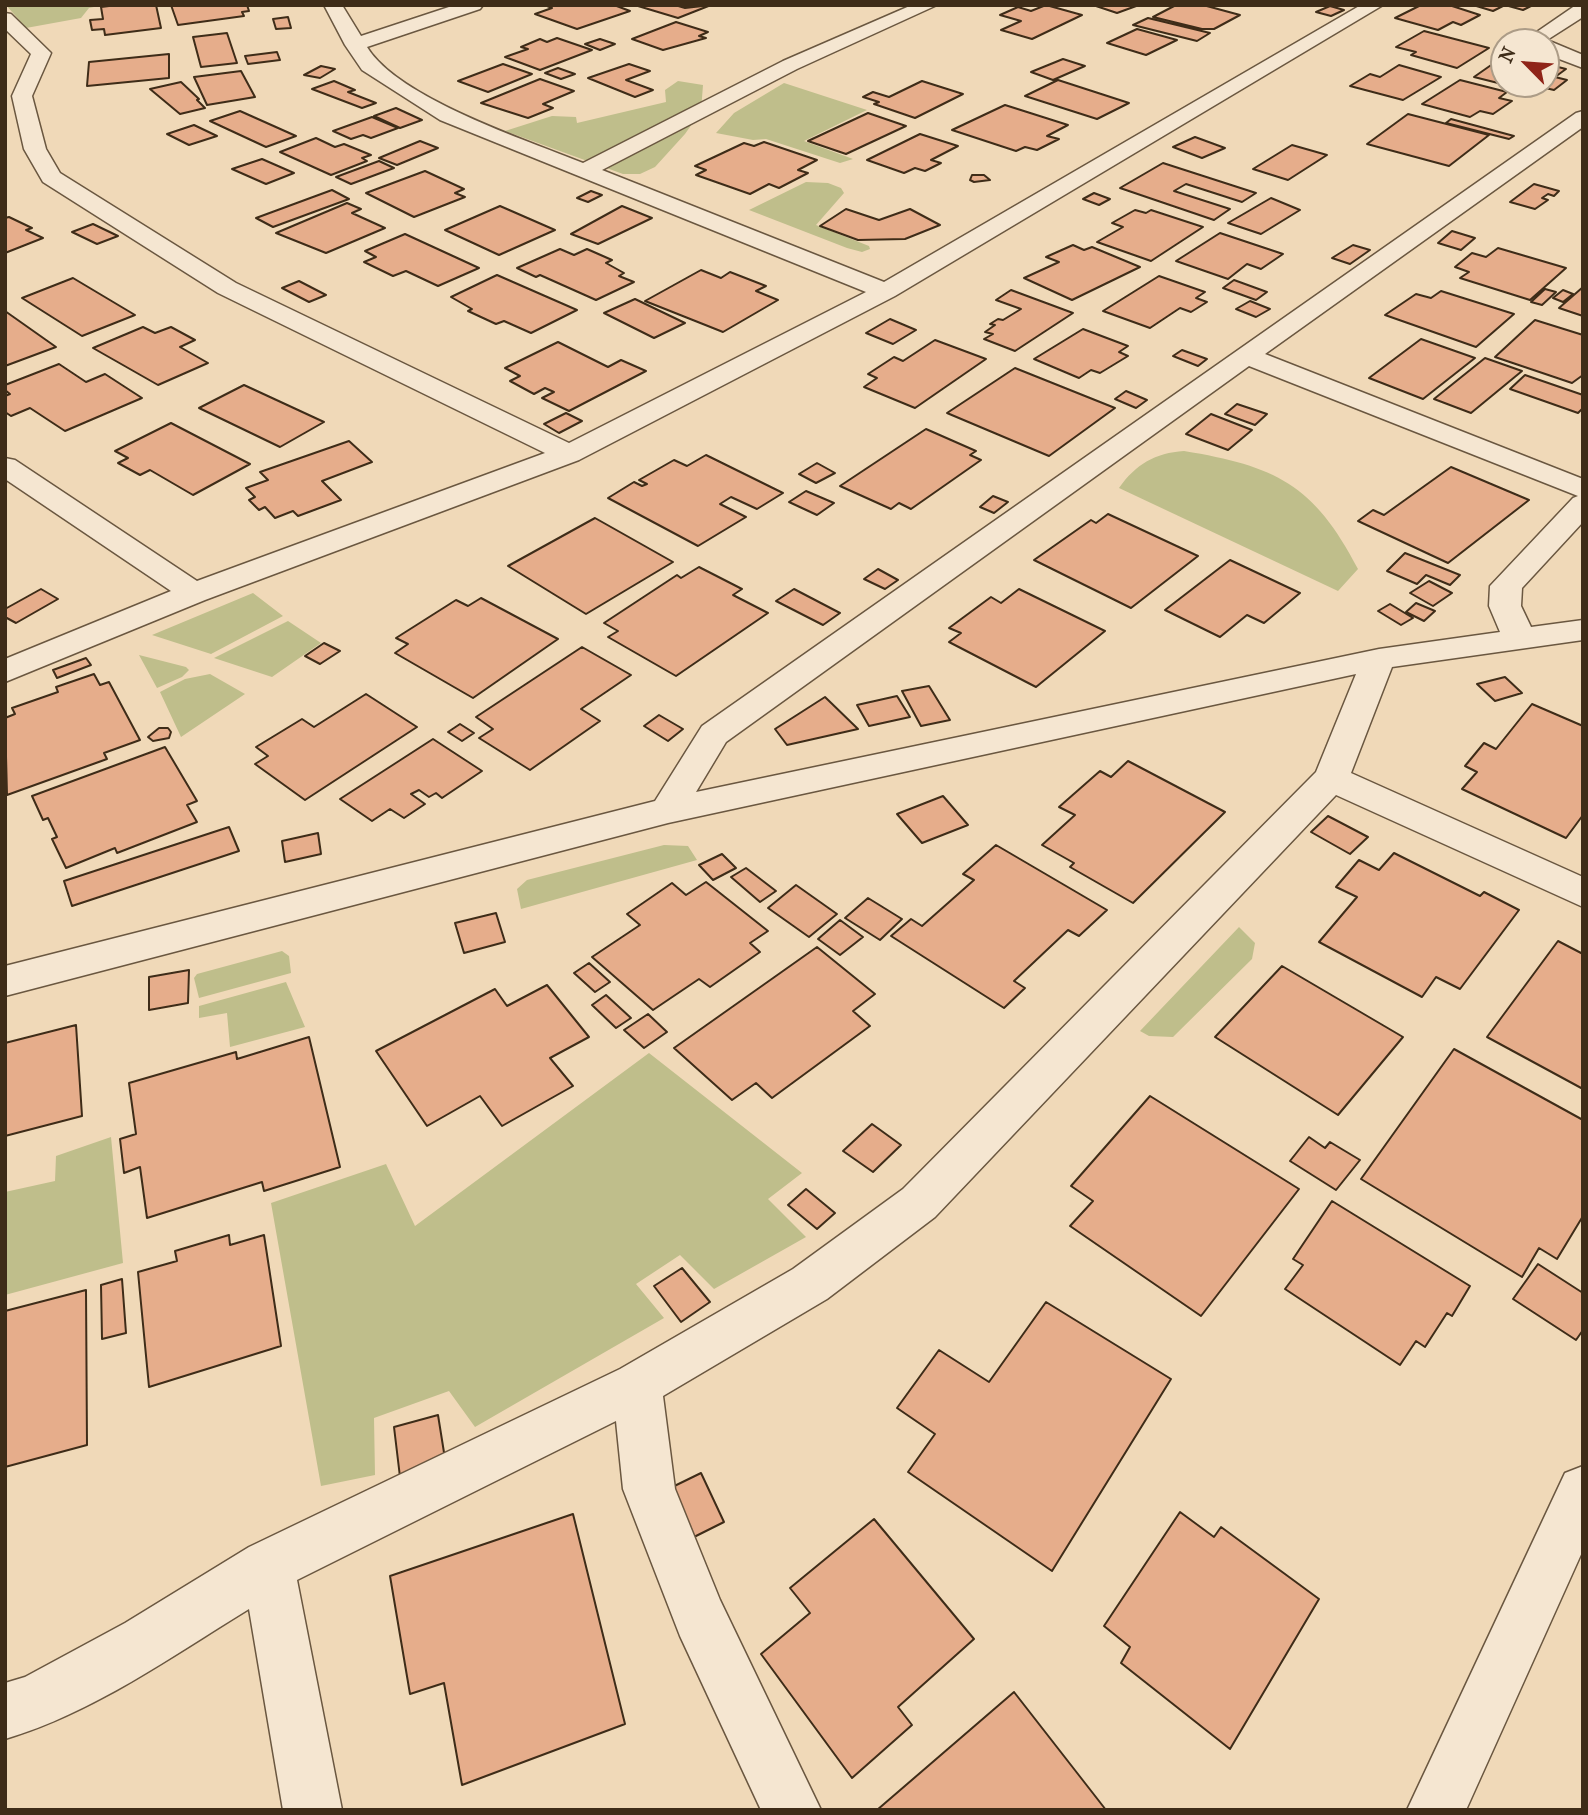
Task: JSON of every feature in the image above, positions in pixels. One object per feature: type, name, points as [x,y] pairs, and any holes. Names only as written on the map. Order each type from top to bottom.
[{"type":"street","points":[[333,5],[354,45],[369,66],[447,116],[886,291]]},
{"type":"street","points":[[354,45],[474,5]]},
{"type":"street","points":[[583,171],[790,65],[928,5]]},
{"type":"street","points":[[5,672],[194,593],[569,454],[886,291],[1374,5]]},
{"type":"street","points":[[1554,28],[1583,9]]},
{"type":"street","points":[[5,18],[41,53],[13,94],[35,149],[51,177],[227,288],[569,454]]},
{"type":"street","points":[[1560,53],[1583,62]]},
{"type":"street","points":[[668,810],[699,754],[714,734],[1583,117]]},
{"type":"street","points":[[1246,356],[1583,489]]},
{"type":"street","points":[[5,466],[194,593]]},
{"type":"street","points":[[1518,637],[1505,606],[1506,586],[1583,504]]},
{"type":"street","points":[[5,981],[668,810],[1379,659],[1518,637],[1583,630]]},
{"type":"street","points":[[5,1711],[35,1702],[145,1642],[268,1566],[636,1385],[810,1284],[919,1203],[1331,778],[1379,659]]},
{"type":"street","points":[[1331,778],[1583,893]]},
{"type":"street","points":[[636,1385],[649,1489],[699,1617],[792,1810]]},
{"type":"street","points":[[1436,1810],[1583,1491]]},
{"type":"street","points":[[268,1566],[313,1810]]},
{"type":"shaded area","points":[[6,5],[104,5],[89,8],[81,18],[26,28]]},
{"type":"shaded area","points":[[678,81],[703,85],[701,111],[685,134],[655,167],[640,174],[623,174],[505,131],[552,116],[576,117],[577,123],[666,102],[665,90]]},
{"type":"shaded area","points":[[784,83],[867,110],[804,141],[853,159],[840,163],[766,139],[753,140],[716,133],[734,113]]},
{"type":"shaded area","points":[[806,182],[828,183],[841,188],[844,193],[816,225],[869,246],[870,249],[862,252],[847,248],[749,210]]},
{"type":"shaded area","points":[[1184,451],[1243,464],[1289,484],[1308,498],[1325,517],[1358,569],[1338,591],[1119,488],[1132,472],[1147,461],[1164,454]]},
{"type":"shaded area","points":[[253,593],[283,616],[211,654],[152,635]]},
{"type":"shaded area","points":[[288,621],[321,643],[272,677],[214,658]]},
{"type":"shaded area","points":[[139,655],[189,670],[182,677],[157,688]]},
{"type":"shaded area","points":[[210,674],[245,694],[181,737],[160,692],[185,679]]},
{"type":"shaded area","points":[[664,845],[688,846],[697,860],[521,909],[517,889],[527,880]]},
{"type":"shaded area","points":[[1239,927],[1255,943],[1252,959],[1173,1037],[1149,1036],[1140,1031]]},
{"type":"shaded area","points":[[282,951],[289,956],[291,973],[199,998],[194,978],[197,974]]},
{"type":"shaded area","points":[[286,982],[305,1027],[230,1047],[227,1013],[199,1018],[199,1006]]},
{"type":"shaded area","points":[[649,1053],[802,1173],[768,1199],[806,1237],[714,1289],[680,1255],[636,1284],[664,1318],[475,1427],[449,1391],[374,1418],[375,1475],[321,1486],[271,1203],[386,1164],[415,1226]]},
{"type":"shaded area","points":[[111,1137],[123,1263],[5,1295],[5,1192],[55,1181],[56,1156]]},
{"type":"building","points":[[156,5],[161,28],[105,35],[104,29],[92,30],[90,20],[103,19],[101,7]]},
{"type":"building","points":[[171,5],[247,5],[249,11],[242,12],[244,16],[178,25]]},
{"type":"building","points":[[550,5],[614,5],[630,11],[577,29],[535,14],[552,8],[547,6]]},
{"type":"building","points":[[675,5],[685,8],[711,5],[678,18],[638,6]]},
{"type":"building","points":[[1046,5],[1082,15],[1032,39],[1001,30],[1021,21],[1000,15],[1018,7],[1031,11]]},
{"type":"building","points":[[1093,5],[1139,5],[1117,13]]},
{"type":"building","points":[[1176,5],[1203,5],[1240,15],[1214,29],[1202,29],[1153,17]]},
{"type":"building","points":[[1421,5],[1449,5],[1480,15],[1461,25],[1453,22],[1438,30],[1395,18]]},
{"type":"building","points":[[1473,5],[1505,5],[1493,11]]},
{"type":"building","points":[[1505,5],[1533,5],[1523,10]]},
{"type":"building","points":[[1330,6],[1344,10],[1331,16],[1316,12]]},
{"type":"building","points":[[288,17],[291,28],[276,29],[273,19]]},
{"type":"building","points":[[1148,18],[1210,33],[1197,41],[1133,25]]},
{"type":"building","points":[[676,22],[708,32],[699,36],[706,38],[663,50],[632,39]]},
{"type":"building","points":[[1137,29],[1177,40],[1146,55],[1107,43]]},
{"type":"building","points":[[1424,31],[1489,48],[1457,68],[1411,55],[1416,52],[1396,47]]},
{"type":"building","points":[[227,33],[237,63],[201,67],[193,37]]},
{"type":"building","points":[[557,38],[592,50],[540,70],[505,57],[528,49],[521,47],[540,39],[547,42]]},
{"type":"building","points":[[600,39],[615,44],[600,50],[585,44]]},
{"type":"building","points":[[277,52],[280,60],[248,64],[245,56]]},
{"type":"building","points":[[169,54],[169,78],[87,86],[89,62]]},
{"type":"building","points":[[1063,59],[1085,66],[1053,80],[1031,72]]},
{"type":"building","points":[[503,64],[532,74],[488,92],[458,81]]},
{"type":"building","points":[[629,64],[650,71],[626,80],[653,90],[635,97],[588,78]]},
{"type":"building","points":[[1399,65],[1441,77],[1403,100],[1350,86],[1370,74],[1380,77]]},
{"type":"building","points":[[321,66],[335,69],[320,78],[304,75]]},
{"type":"building","points":[[1490,66],[1490,81],[1474,77]]},
{"type":"building","points":[[558,68],[575,74],[561,79],[545,73]]},
{"type":"building","points":[[241,71],[255,97],[207,105],[194,77]]},
{"type":"building","points":[[540,79],[574,91],[543,104],[553,108],[528,118],[481,103]]},
{"type":"building","points":[[1058,80],[1129,103],[1097,119],[1025,96]]},
{"type":"building","points":[[1460,80],[1490,88],[1490,98],[1512,101],[1493,114],[1480,111],[1470,117],[1422,104]]},
{"type":"building","points":[[334,81],[355,90],[348,92],[376,103],[362,108],[312,89]]},
{"type":"building","points":[[922,81],[963,94],[915,118],[874,104],[879,102],[863,97],[873,92],[889,97]]},
{"type":"building","points":[[181,82],[205,108],[180,114],[150,89]]},
{"type":"building","points":[[1005,105],[1068,125],[1047,136],[1059,139],[1037,150],[1025,147],[1016,151],[952,130]]},
{"type":"building","points":[[396,108],[422,120],[400,128],[374,116]]},
{"type":"building","points":[[240,111],[296,136],[266,147],[210,121]]},
{"type":"building","points":[[868,113],[906,126],[846,154],[808,141]]},
{"type":"building","points":[[1408,114],[1489,135],[1449,166],[1367,144]]},
{"type":"building","points":[[372,117],[398,128],[371,138],[363,135],[351,139],[333,131]]},
{"type":"building","points":[[1451,119],[1514,136],[1509,139],[1446,123]]},
{"type":"building","points":[[194,125],[217,136],[189,145],[167,134]]},
{"type":"building","points":[[920,134],[958,146],[931,160],[941,163],[925,171],[915,168],[904,173],[867,160]]},
{"type":"building","points":[[1195,137],[1225,148],[1202,158],[1173,147]]},
{"type":"building","points":[[316,138],[335,147],[344,144],[371,155],[362,158],[367,161],[331,175],[280,152]]},
{"type":"building","points":[[420,141],[438,148],[397,165],[379,158]]},
{"type":"building","points":[[764,142],[817,160],[798,170],[808,173],[779,188],[769,184],[750,194],[696,175],[706,170],[695,166],[744,143],[754,146]]},
{"type":"building","points":[[1292,145],[1327,155],[1288,180],[1253,169]]},
{"type":"building","points":[[262,159],[294,173],[266,184],[232,169]]},
{"type":"building","points":[[379,161],[394,168],[351,184],[336,177]]},
{"type":"building","points":[[1163,163],[1256,193],[1242,202],[1186,184],[1174,191],[1230,209],[1214,220],[1120,188]]},
{"type":"building","points":[[425,171],[464,189],[455,193],[465,197],[414,217],[366,193]]},
{"type":"building","points":[[972,175],[984,175],[990,180],[974,182],[970,180]]},
{"type":"building","points":[[1534,184],[1559,191],[1554,196],[1548,194],[1542,198],[1548,200],[1535,209],[1510,202]]},
{"type":"building","points":[[332,190],[349,199],[273,227],[256,218]]},
{"type":"building","points":[[591,191],[602,195],[588,202],[577,198]]},
{"type":"building","points":[[1094,193],[1110,199],[1099,205],[1083,199]]},
{"type":"building","points":[[1271,198],[1300,210],[1261,234],[1228,223]]},
{"type":"building","points":[[347,203],[361,209],[352,213],[385,228],[326,253],[276,233]]},
{"type":"building","points":[[500,206],[555,230],[499,255],[445,230]]},
{"type":"building","points":[[622,206],[652,218],[598,244],[571,234]]},
{"type":"building","points":[[846,209],[879,220],[910,209],[940,225],[905,239],[858,240],[820,226]]},
{"type":"building","points":[[1135,210],[1146,213],[1151,210],[1203,227],[1151,261],[1097,242],[1123,227],[1112,223]]},
{"type":"building","points":[[9,217],[32,228],[26,230],[43,238],[5,253],[5,218]]},
{"type":"building","points":[[93,224],[118,236],[97,244],[72,232]]},
{"type":"building","points":[[1452,231],[1475,238],[1461,250],[1438,243]]},
{"type":"building","points":[[1220,233],[1283,254],[1261,269],[1247,264],[1228,279],[1176,261]]},
{"type":"building","points":[[405,234],[479,268],[438,286],[406,271],[393,276],[364,262],[376,257],[365,251]]},
{"type":"building","points":[[1073,245],[1084,250],[1092,247],[1140,267],[1072,300],[1024,278],[1059,262],[1046,257]]},
{"type":"building","points":[[1353,245],[1370,250],[1350,264],[1332,258]]},
{"type":"building","points":[[1498,248],[1566,268],[1530,300],[1460,278],[1469,272],[1455,267],[1472,253],[1486,257]]},
{"type":"building","points":[[560,249],[574,255],[587,249],[612,260],[606,263],[624,273],[619,276],[634,282],[596,300],[540,275],[536,277],[517,268]]},
{"type":"building","points":[[701,270],[721,278],[730,272],[766,286],[756,291],[778,300],[723,332],[645,301]]},
{"type":"building","points":[[497,275],[577,310],[531,333],[504,321],[496,324],[468,311],[472,309],[451,297]]},
{"type":"building","points":[[1159,276],[1205,292],[1196,298],[1207,302],[1191,312],[1180,308],[1150,328],[1103,311]]},
{"type":"building","points":[[73,278],[135,315],[82,336],[22,298]]},
{"type":"building","points":[[1234,280],[1267,292],[1256,300],[1223,288]]},
{"type":"building","points":[[299,281],[326,295],[309,302],[282,288]]},
{"type":"building","points":[[1583,287],[1583,316],[1559,308]]},
{"type":"building","points":[[1545,289],[1556,292],[1542,305],[1531,302]]},
{"type":"building","points":[[1011,290],[1073,313],[1015,351],[984,339],[993,334],[985,332],[995,325],[990,324],[1021,309],[996,300]]},
{"type":"building","points":[[1563,290],[1573,294],[1563,302],[1553,298]]},
{"type":"building","points":[[1441,291],[1514,314],[1476,347],[1385,315],[1416,294],[1431,298]]},
{"type":"building","points":[[635,299],[685,323],[654,338],[604,313]]},
{"type":"building","points":[[1250,301],[1270,309],[1256,317],[1236,309]]},
{"type":"building","points":[[5,311],[56,347],[5,366]]},
{"type":"building","points":[[890,319],[916,330],[893,344],[866,333]]},
{"type":"building","points":[[1535,320],[1583,335],[1583,375],[1572,383],[1495,357]]},
{"type":"building","points":[[143,327],[155,333],[171,327],[195,340],[180,347],[208,363],[158,385],[93,348]]},
{"type":"building","points":[[1083,329],[1128,346],[1119,352],[1128,356],[1100,373],[1091,370],[1079,378],[1034,359]]},
{"type":"building","points":[[1421,339],[1475,358],[1423,399],[1369,378]]},
{"type":"building","points":[[935,340],[986,359],[915,408],[864,387],[877,378],[868,374],[894,357],[903,361]]},
{"type":"building","points":[[558,342],[608,367],[621,360],[646,371],[569,411],[542,398],[554,392],[545,388],[534,394],[510,381],[520,376],[505,368]]},
{"type":"building","points":[[1182,350],[1207,359],[1198,366],[1173,356]]},
{"type":"building","points":[[1485,358],[1522,371],[1471,413],[1434,399]]},
{"type":"building","points":[[59,364],[86,382],[105,374],[142,398],[65,431],[30,408],[11,416],[5,412],[5,396],[10,394],[5,390],[5,385]]},
{"type":"building","points":[[1015,368],[1115,408],[1049,456],[947,413]]},
{"type":"building","points":[[1525,375],[1583,395],[1583,408],[1578,413],[1510,389]]},
{"type":"building","points":[[244,385],[324,422],[280,447],[199,408]]},
{"type":"building","points":[[1126,391],[1147,400],[1136,408],[1115,399]]},
{"type":"building","points":[[1237,404],[1267,414],[1255,425],[1225,414]]},
{"type":"building","points":[[566,413],[582,421],[559,433],[544,424]]},
{"type":"building","points":[[1211,414],[1252,430],[1228,450],[1186,434]]},
{"type":"building","points":[[171,423],[250,464],[193,495],[150,470],[140,475],[118,463],[128,458],[115,451]]},
{"type":"building","points":[[926,429],[976,451],[970,455],[981,460],[911,509],[899,503],[891,509],[840,486]]},
{"type":"building","points":[[349,441],[372,462],[322,481],[341,500],[298,516],[293,511],[275,518],[265,507],[259,510],[249,500],[255,497],[246,488],[268,480],[260,472]]},
{"type":"building","points":[[706,455],[783,493],[757,509],[731,497],[720,504],[746,517],[698,546],[608,498],[634,482],[642,486],[647,484],[639,480],[674,460],[687,466]]},
{"type":"building","points":[[817,463],[835,473],[816,483],[799,474]]},
{"type":"building","points":[[1451,467],[1529,500],[1448,563],[1358,521],[1373,510],[1384,515]]},
{"type":"building","points":[[806,491],[834,503],[817,515],[789,502]]},
{"type":"building","points":[[993,496],[1008,502],[994,513],[980,507]]},
{"type":"building","points":[[1108,514],[1198,556],[1131,608],[1034,560],[1091,520],[1096,523]]},
{"type":"building","points":[[595,518],[673,562],[586,614],[508,566]]},
{"type":"building","points":[[1405,553],[1460,575],[1450,585],[1426,575],[1417,584],[1387,571]]},
{"type":"building","points":[[1230,560],[1300,593],[1264,623],[1247,615],[1220,637],[1165,610]]},
{"type":"building","points":[[699,567],[742,589],[733,595],[768,613],[676,676],[608,637],[618,631],[604,623],[677,575],[681,578]]},
{"type":"building","points":[[878,569],[898,580],[885,589],[864,579]]},
{"type":"building","points":[[1429,581],[1452,593],[1433,606],[1410,593]]},
{"type":"building","points":[[41,589],[58,599],[16,623],[5,617],[5,609]]},
{"type":"building","points":[[794,589],[840,613],[823,625],[776,601]]},
{"type":"building","points":[[1019,589],[1105,631],[1036,687],[949,642],[961,633],[949,628],[991,597],[1001,603]]},
{"type":"building","points":[[481,598],[558,639],[473,698],[395,653],[408,644],[396,638],[456,600],[468,606]]},
{"type":"building","points":[[1416,603],[1435,611],[1424,621],[1406,612]]},
{"type":"building","points":[[1390,604],[1413,618],[1401,625],[1378,611]]},
{"type":"building","points":[[324,643],[340,651],[320,664],[305,656]]},
{"type":"building","points":[[582,647],[631,675],[581,709],[600,721],[530,770],[479,738],[493,729],[476,717]]},
{"type":"building","points":[[86,658],[91,665],[57,678],[53,670]]},
{"type":"building","points":[[94,674],[100,685],[109,682],[140,740],[104,753],[107,759],[7,795],[5,718],[15,714],[12,708],[58,692],[56,687]]},
{"type":"building","points":[[1505,677],[1522,693],[1495,701],[1477,684]]},
{"type":"building","points":[[929,686],[950,720],[921,726],[902,691]]},
{"type":"building","points":[[366,694],[417,727],[305,800],[255,764],[268,756],[256,747],[302,719],[314,727]]},
{"type":"building","points":[[897,696],[910,717],[869,726],[857,705]]},
{"type":"building","points":[[825,697],[858,729],[787,745],[775,729]]},
{"type":"building","points":[[1532,704],[1583,726],[1583,815],[1566,838],[1462,789],[1477,772],[1465,766],[1484,743],[1496,749]]},
{"type":"building","points":[[659,715],[683,729],[668,741],[644,726]]},
{"type":"building","points":[[460,724],[474,733],[462,741],[448,732]]},
{"type":"building","points":[[159,728],[168,728],[171,732],[169,738],[153,741],[148,737]]},
{"type":"building","points":[[433,739],[482,771],[442,798],[436,793],[429,797],[419,790],[411,794],[425,804],[404,818],[390,809],[372,821],[340,799]]},
{"type":"building","points":[[165,747],[197,801],[187,805],[197,822],[117,853],[115,848],[66,868],[52,839],[57,837],[48,818],[43,820],[32,796]]},
{"type":"building","points":[[1128,761],[1225,812],[1133,903],[1070,867],[1074,863],[1042,845],[1075,815],[1059,807],[1100,771],[1111,777]]},
{"type":"building","points":[[943,796],[968,825],[922,843],[897,814]]},
{"type":"building","points":[[1328,816],[1368,837],[1350,854],[1311,832]]},
{"type":"building","points":[[229,827],[239,851],[72,906],[64,881]]},
{"type":"building","points":[[318,833],[321,854],[285,862],[282,841]]},
{"type":"building","points":[[996,845],[1107,910],[1079,936],[1068,930],[1014,981],[1025,988],[1004,1008],[891,936],[911,919],[922,926],[974,880],[963,874]]},
{"type":"building","points":[[1394,853],[1480,896],[1484,892],[1519,910],[1460,989],[1436,977],[1422,997],[1319,942],[1357,897],[1336,887],[1359,860],[1379,870]]},
{"type":"building","points":[[722,854],[736,868],[713,880],[699,865]]},
{"type":"building","points":[[746,868],[776,891],[760,902],[731,877]]},
{"type":"building","points":[[706,882],[768,931],[750,943],[760,952],[710,987],[699,979],[653,1010],[592,957],[640,925],[627,914],[672,883],[686,895]]},
{"type":"building","points":[[796,885],[837,914],[809,937],[768,908]]},
{"type":"building","points":[[868,898],[902,919],[880,940],[845,918]]},
{"type":"building","points":[[496,913],[505,942],[464,953],[455,923]]},
{"type":"building","points":[[840,920],[863,937],[840,955],[818,939]]},
{"type":"building","points":[[1558,941],[1583,954],[1583,1089],[1487,1037]]},
{"type":"building","points":[[817,947],[875,994],[853,1011],[870,1026],[772,1098],[756,1083],[732,1100],[674,1048]]},
{"type":"building","points":[[589,963],[610,982],[595,992],[574,973]]},
{"type":"building","points":[[1282,966],[1403,1037],[1338,1115],[1215,1037]]},
{"type":"building","points":[[189,970],[188,1003],[149,1010],[149,977]]},
{"type":"building","points":[[547,985],[589,1037],[550,1058],[573,1086],[502,1126],[480,1096],[427,1126],[376,1051],[495,989],[507,1006]]},
{"type":"building","points":[[606,995],[631,1018],[616,1028],[592,1005]]},
{"type":"building","points":[[648,1014],[667,1032],[644,1048],[624,1030]]},
{"type":"building","points":[[76,1025],[82,1116],[5,1136],[5,1043]]},
{"type":"building","points":[[309,1037],[340,1167],[264,1191],[262,1182],[147,1218],[140,1167],[124,1173],[120,1139],[136,1134],[129,1083],[236,1052],[237,1059]]},
{"type":"building","points":[[1454,1049],[1583,1120],[1583,1216],[1557,1259],[1539,1248],[1522,1277],[1361,1179]]},
{"type":"building","points":[[1150,1096],[1299,1189],[1201,1316],[1070,1226],[1093,1201],[1071,1186]]},
{"type":"building","points":[[872,1124],[901,1145],[873,1172],[843,1151]]},
{"type":"building","points":[[1309,1137],[1325,1148],[1330,1142],[1360,1160],[1336,1190],[1290,1161]]},
{"type":"building","points":[[806,1189],[835,1213],[817,1229],[788,1205]]},
{"type":"building","points":[[1332,1201],[1470,1286],[1452,1316],[1447,1313],[1425,1347],[1416,1341],[1400,1365],[1285,1289],[1303,1265],[1293,1259]]},
{"type":"building","points":[[229,1235],[230,1245],[264,1235],[281,1346],[149,1387],[138,1272],[177,1261],[175,1251]]},
{"type":"building","points":[[1538,1264],[1583,1293],[1583,1330],[1576,1340],[1513,1299]]},
{"type":"building","points":[[682,1268],[710,1302],[681,1322],[654,1286]]},
{"type":"building","points":[[122,1279],[126,1333],[102,1339],[101,1285]]},
{"type":"building","points":[[86,1290],[87,1445],[5,1467],[5,1311]]},
{"type":"building","points":[[1046,1302],[1171,1379],[1052,1571],[908,1472],[935,1434],[897,1408],[939,1350],[989,1382]]},
{"type":"building","points":[[438,1415],[446,1465],[400,1477],[394,1427]]},
{"type":"building","points":[[701,1473],[724,1522],[680,1544],[658,1494]]},
{"type":"building","points":[[1180,1512],[1214,1537],[1221,1527],[1319,1599],[1230,1749],[1121,1663],[1130,1647],[1104,1626]]},
{"type":"building","points":[[573,1514],[625,1724],[462,1785],[444,1683],[410,1694],[390,1576]]},
{"type":"building","points":[[874,1519],[974,1639],[898,1707],[912,1725],[852,1778],[761,1654],[810,1613],[790,1588]]},
{"type":"building","points":[[1014,1692],[1106,1810],[877,1810]]}]
